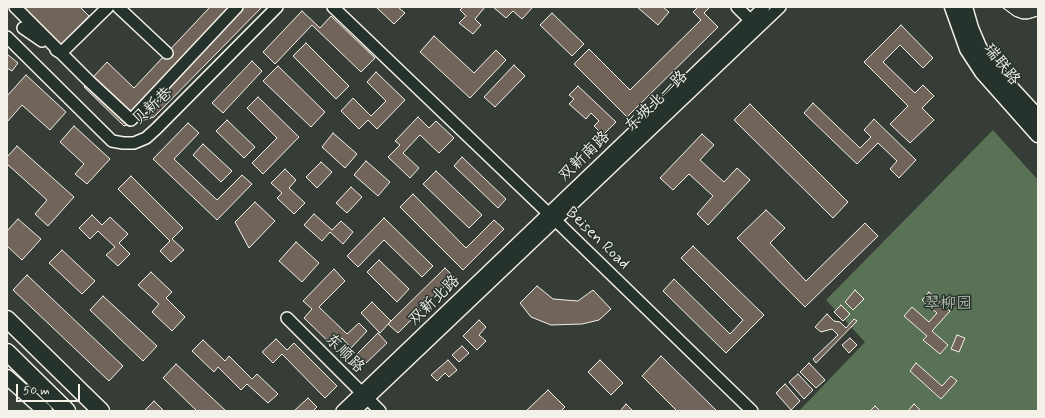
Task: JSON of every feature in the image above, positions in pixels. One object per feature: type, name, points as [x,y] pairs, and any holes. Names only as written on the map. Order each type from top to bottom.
[{"type":"highway","points":[[7,318],[101,411]]},
{"type":"highway","points":[[7,332],[86,411]]},
{"type":"highway","points":[[7,352],[67,411]]},
{"type":"highway","points":[[7,368],[54,411]]},
{"type":"main road","name":"瑞联路","points":[[952,7],[967,49],[982,72],[1035,118]]},
{"type":"main road","name":"瑞联路","points":[[965,7],[971,28],[980,47],[992,67],[1035,118],[1038,136]]},
{"type":"main road","points":[[7,325],[97,411]]},
{"type":"main road","points":[[7,377],[45,411]]},
{"type":"street","points":[[15,7],[89,81],[131,120],[237,7]]},
{"type":"street","points":[[61,53],[108,7]]},
{"type":"street","points":[[118,7],[167,53]]},
{"type":"street","name":"贝新巷","points":[[7,37],[112,140],[123,143],[134,143],[146,138],[156,129],[277,7]]},
{"type":"street","name":"Beisen Road","points":[[334,7],[752,411]]},
{"type":"street","points":[[737,7],[755,24],[780,7]]},
{"type":"street","name":"双新南路","points":[[552,217],[755,24],[764,7]]},
{"type":"street","points":[[23,28],[61,53]]},
{"type":"street","name":"双新北路","points":[[342,411],[364,396],[552,217]]},
{"type":"street","name":"东顺路","points":[[287,318],[380,411]]},
{"type":"street","name":"双新北路","points":[[355,411],[364,396]]},
{"type":"green space","name":"翠柳园","points":[[993,130],[1038,180],[1038,411],[799,411],[865,342],[826,300]]},
{"type":"building","points":[[19,7],[80,7],[89,16],[59,47]]},
{"type":"building","points":[[210,7],[262,7],[154,117],[124,126],[84,87],[107,62],[134,88]]},
{"type":"building","points":[[376,7],[398,7],[405,13],[394,24]]},
{"type":"building","points":[[463,7],[485,7],[475,19],[481,25],[473,34],[459,23],[466,16],[460,10]]},
{"type":"building","points":[[493,7],[532,8],[522,19],[513,11],[506,18]]},
{"type":"building","points":[[637,7],[663,7],[669,12],[658,25]]},
{"type":"building","points":[[698,7],[710,7],[704,13],[718,27],[627,117],[574,64],[589,49],[630,90],[701,20],[693,12]]},
{"type":"building","points":[[1002,7],[1038,7],[1038,16],[1022,19],[1014,16]]},
{"type":"building","points":[[1002,7],[1038,7],[1038,16],[1022,19],[1014,16]]},
{"type":"building","points":[[302,11],[320,28],[331,16],[375,58],[361,72],[312,25],[275,64],[263,52]]},
{"type":"building","points":[[552,13],[584,44],[572,56],[540,25]]},
{"type":"building","points":[[901,25],[933,58],[923,68],[900,45],[883,62],[915,93],[923,85],[934,96],[922,108],[934,120],[910,143],[890,124],[908,106],[864,62]]},
{"type":"building","points":[[434,36],[474,73],[496,50],[506,60],[470,98],[420,52]]},
{"type":"building","points":[[306,43],[349,86],[336,99],[293,56]]},
{"type":"building","points":[[7,54],[18,63],[12,71],[7,68]]},
{"type":"building","points":[[252,61],[262,71],[223,113],[212,103]]},
{"type":"building","points":[[514,65],[525,76],[495,107],[484,97]]},
{"type":"building","points":[[278,66],[325,112],[311,127],[263,81]]},
{"type":"building","points":[[376,72],[405,100],[377,129],[368,120],[359,129],[341,111],[353,98],[371,116],[386,101],[367,82]]},
{"type":"building","points":[[26,75],[66,112],[50,130],[22,105],[7,122],[7,96]]},
{"type":"building","points":[[578,86],[616,122],[603,135],[594,126],[599,121],[591,113],[586,119],[569,104],[574,99],[569,95]]},
{"type":"building","points":[[258,97],[299,137],[263,174],[252,163],[277,138],[247,108]]},
{"type":"building","points":[[813,103],[860,148],[871,137],[864,130],[874,119],[916,160],[899,178],[890,169],[897,161],[878,143],[857,164],[804,113]]},
{"type":"building","points":[[750,104],[848,202],[833,218],[734,120]]},
{"type":"building","points":[[418,117],[429,128],[436,121],[454,138],[439,153],[420,135],[403,153],[419,168],[410,178],[388,157],[400,145],[395,141]]},
{"type":"building","points":[[227,120],[255,147],[244,158],[216,131]]},
{"type":"building","points":[[188,123],[199,133],[174,159],[217,200],[242,175],[252,184],[217,220],[153,159]]},
{"type":"building","points":[[74,126],[110,159],[87,184],[75,174],[84,164],[60,142]]},
{"type":"building","points":[[333,133],[357,154],[345,168],[322,147]]},
{"type":"building","points":[[702,134],[714,145],[700,160],[724,182],[737,168],[750,180],[708,225],[697,214],[713,196],[689,174],[673,190],[660,178]]},
{"type":"building","points":[[203,144],[232,171],[221,182],[193,155]]},
{"type":"building","points":[[17,146],[74,197],[48,226],[35,214],[47,200],[7,164],[7,157]]},
{"type":"building","points":[[462,157],[506,199],[498,208],[454,166]]},
{"type":"building","points":[[366,161],[390,182],[378,196],[354,175]]},
{"type":"building","points":[[321,162],[332,172],[317,188],[306,177]]},
{"type":"building","points":[[285,169],[296,180],[289,188],[305,203],[294,214],[277,198],[282,193],[271,183]]},
{"type":"building","points":[[436,171],[482,215],[469,228],[423,184]]},
{"type":"building","points":[[131,176],[183,228],[172,239],[184,250],[171,262],[160,251],[170,241],[118,189]]},
{"type":"building","points":[[351,187],[362,197],[347,213],[336,203]]},
{"type":"building","points":[[413,194],[466,248],[494,220],[504,229],[463,270],[400,207]]},
{"type":"building","points":[[255,202],[275,221],[249,248],[235,222]]},
{"type":"building","points":[[766,210],[785,228],[770,243],[806,281],[865,223],[878,236],[805,307],[737,238]]},
{"type":"building","points":[[314,214],[332,230],[341,221],[353,232],[343,244],[330,232],[322,241],[304,225]]},
{"type":"building","points":[[92,215],[102,225],[110,217],[128,234],[119,243],[130,254],[118,266],[106,255],[115,247],[98,231],[90,239],[79,228]]},
{"type":"building","points":[[384,218],[433,266],[422,277],[384,240],[358,267],[347,256]]},
{"type":"building","points":[[18,219],[41,239],[22,260],[7,246],[7,231]]},
{"type":"building","points":[[296,242],[319,263],[302,282],[279,261]]},
{"type":"building","points":[[693,246],[764,315],[726,353],[663,291],[674,279],[730,334],[743,320],[681,258]]},
{"type":"building","points":[[62,250],[95,281],[82,294],[49,263]]},
{"type":"building","points":[[379,260],[409,289],[397,302],[367,272]]},
{"type":"building","points":[[445,268],[454,277],[398,333],[388,324]]},
{"type":"building","points":[[334,269],[345,281],[319,307],[347,334],[359,323],[367,331],[351,348],[342,338],[334,347],[304,318],[312,309],[303,301]]},
{"type":"building","points":[[151,272],[172,292],[166,298],[185,317],[172,331],[152,312],[159,304],[138,285]]},
{"type":"building","points":[[27,275],[123,366],[109,381],[13,290]]},
{"type":"building","points":[[537,286],[553,299],[578,301],[593,290],[611,309],[599,320],[582,324],[551,325],[531,317],[520,303]]},
{"type":"building","points":[[855,290],[864,299],[853,310],[845,302]]},
{"type":"building","points":[[929,292],[950,311],[932,331],[948,345],[940,354],[923,340],[927,336],[904,316],[912,307],[929,322],[937,313],[922,300]]},
{"type":"building","points":[[103,296],[157,346],[143,361],[90,310]]},
{"type":"building","points":[[372,302],[391,321],[380,333],[361,313]]},
{"type":"building","points":[[841,305],[850,314],[843,321],[834,312]]},
{"type":"building","points":[[827,314],[834,321],[840,322],[846,328],[854,319],[857,321],[816,363],[813,359],[838,335],[832,329],[821,332],[815,327]]},
{"type":"building","points":[[479,320],[486,327],[479,335],[486,341],[477,350],[463,336]]},
{"type":"building","points":[[378,333],[387,343],[364,365],[355,356]]},
{"type":"building","points":[[957,335],[965,338],[959,352],[951,349]]},
{"type":"building","points":[[850,338],[857,345],[849,353],[842,345]]},
{"type":"building","points":[[276,339],[287,350],[294,343],[337,386],[325,398],[282,354],[273,363],[262,352]]},
{"type":"building","points":[[203,340],[225,361],[229,356],[252,379],[257,374],[278,394],[268,403],[247,384],[241,390],[218,367],[214,372],[192,351]]},
{"type":"building","points":[[462,346],[469,353],[459,362],[452,355]]},
{"type":"building","points":[[661,356],[717,411],[677,411],[642,376]]},
{"type":"building","points":[[448,360],[457,370],[449,377],[445,373],[437,381],[431,375]]},
{"type":"building","points":[[600,360],[623,383],[611,395],[588,372]]},
{"type":"building","points":[[809,363],[825,380],[816,388],[800,372]]},
{"type":"building","points":[[916,363],[942,386],[951,376],[957,381],[941,399],[910,371]]},
{"type":"building","points":[[176,364],[226,411],[197,411],[163,378]]},
{"type":"building","points":[[798,374],[813,390],[804,399],[789,382]]},
{"type":"building","points":[[785,384],[800,401],[791,410],[776,393]]},
{"type":"building","points":[[548,390],[565,407],[561,411],[526,411]]},
{"type":"building","points":[[308,398],[317,407],[313,411],[294,411]]},
{"type":"building","points":[[154,401],[164,411],[144,411]]},
{"type":"building","points":[[626,404],[633,411],[620,411]]},
{"type":"building","points":[[914,404],[921,411],[908,411]]},
{"type":"building","points":[[875,406],[880,411],[870,411]]}]
